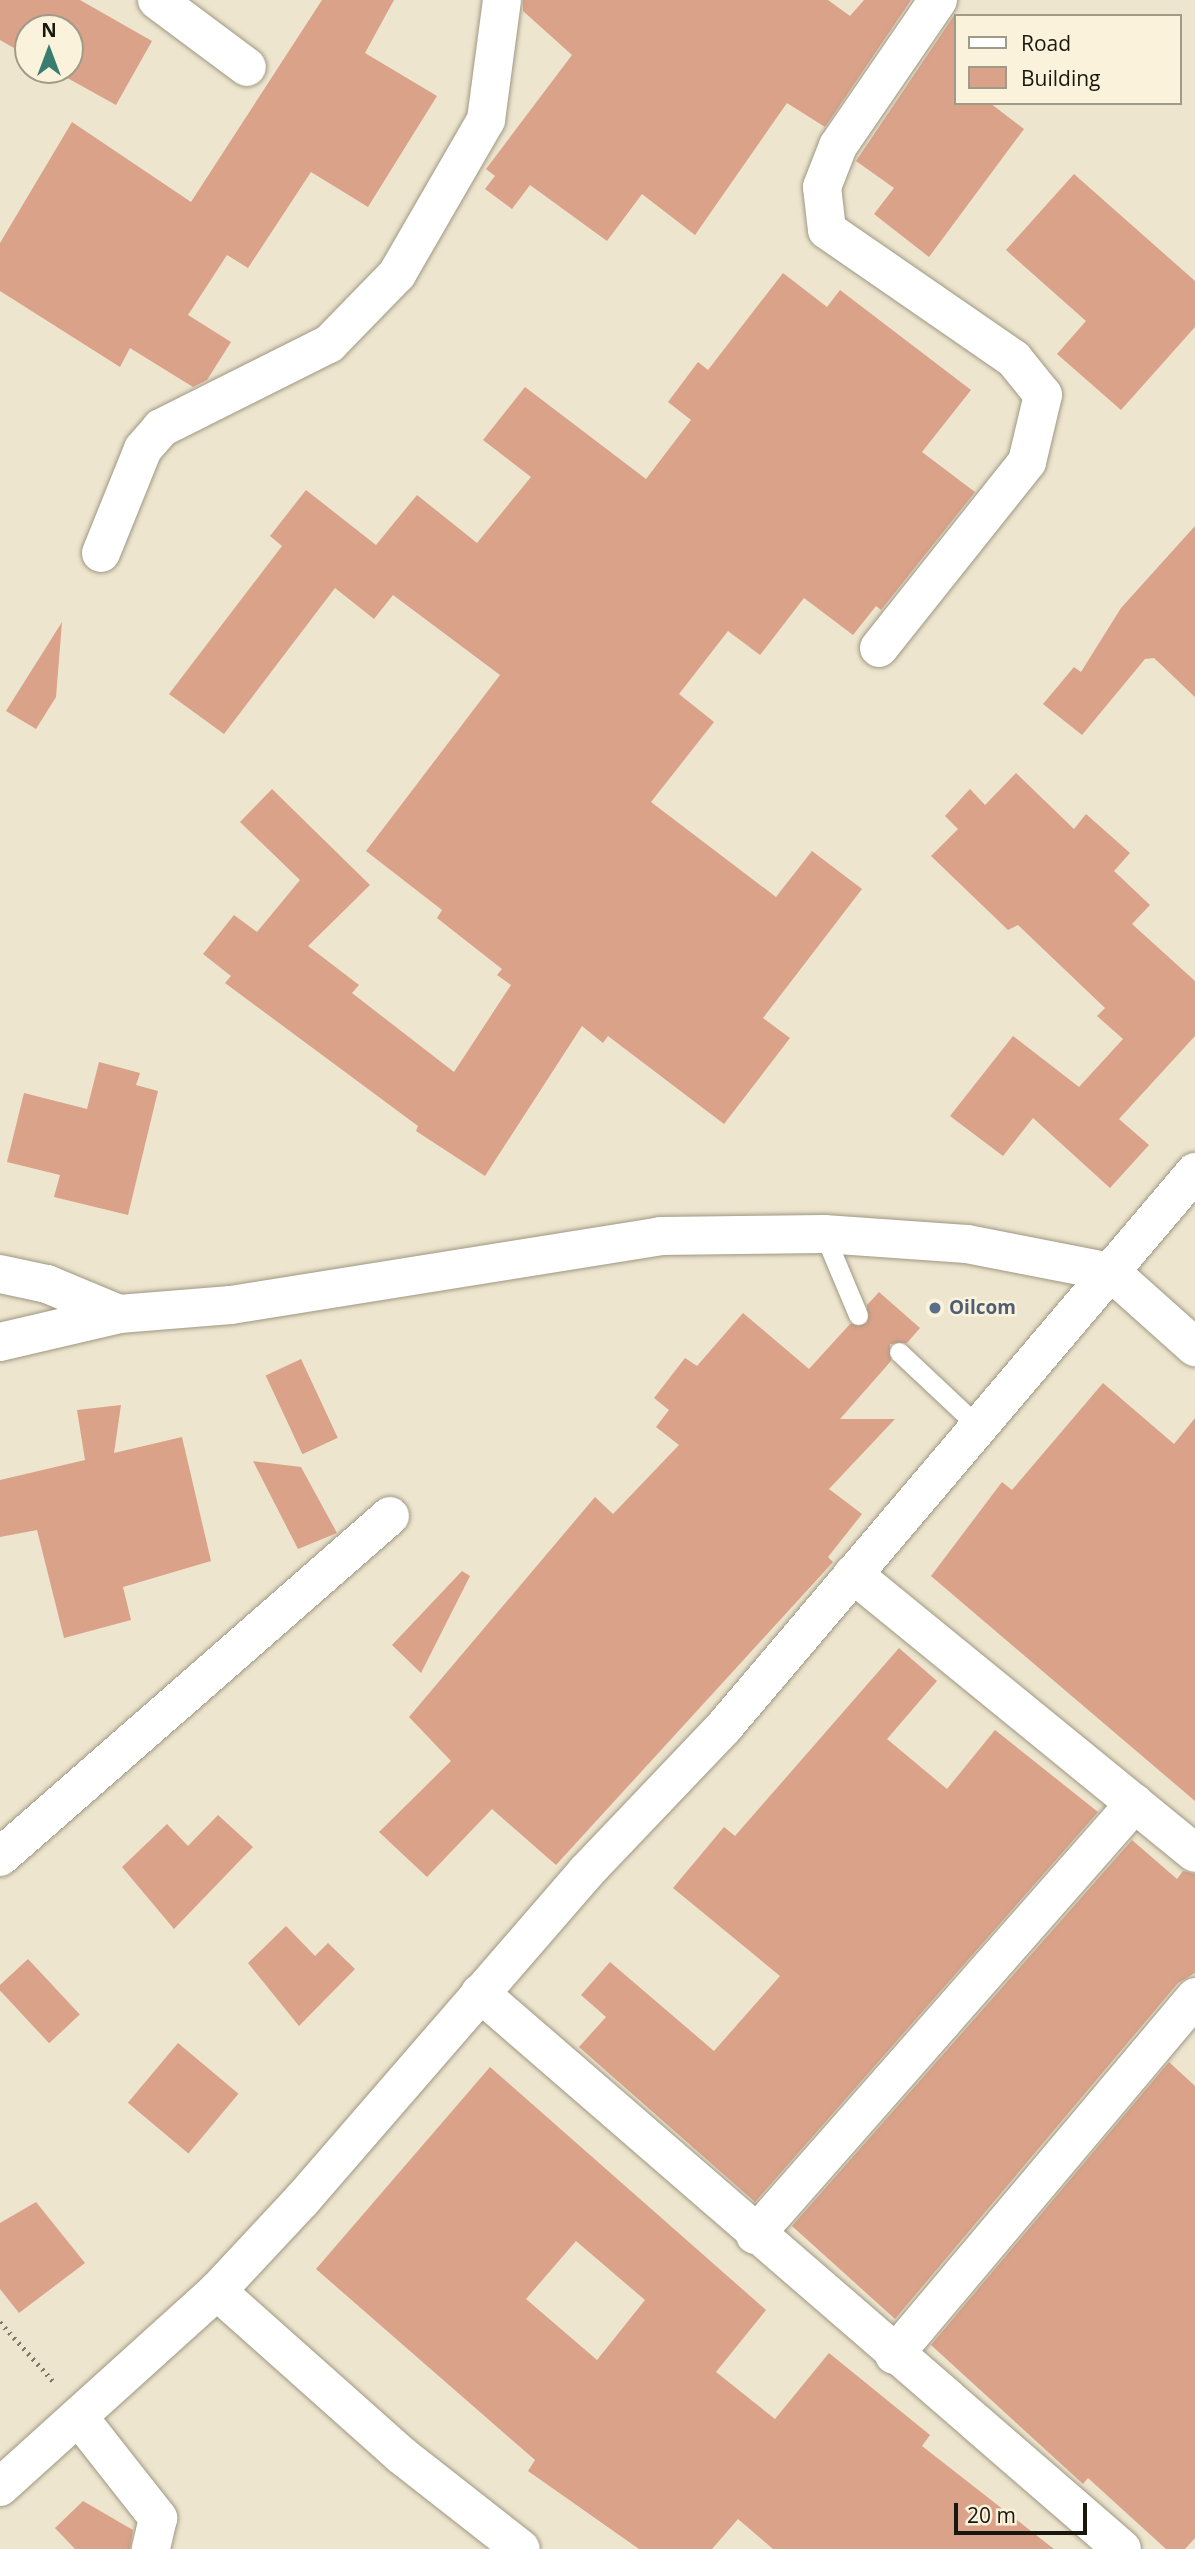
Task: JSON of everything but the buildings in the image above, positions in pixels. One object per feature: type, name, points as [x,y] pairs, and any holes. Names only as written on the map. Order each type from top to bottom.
[{"type":"street","points":[[157,0],[247,67]]},
{"type":"street","points":[[101,553],[143,449],[161,428],[329,344],[397,274],[486,120],[502,0]]},
{"type":"street","points":[[879,648],[1027,462],[1043,396],[1014,359],[827,230],[821,187],[838,146],[938,0]]},
{"type":"street","points":[[0,2487],[81,2420],[217,2291],[480,1993],[723,1727],[1195,1172]]},
{"type":"street","points":[[0,1342],[119,1314],[231,1305],[660,1236],[824,1234],[967,1244],[1111,1272],[1195,1347]]},
{"type":"street","points":[[0,1274],[47,1283],[119,1314]]},
{"type":"street","points":[[0,1857],[390,1516]]},
{"type":"street","points":[[853,1574],[1195,1853]]},
{"type":"street","points":[[755,2235],[1135,1803]]},
{"type":"street","points":[[480,1993],[755,2235],[1122,2549]]},
{"type":"street","points":[[894,2355],[1195,1997]]},
{"type":"street","points":[[217,2291],[401,2455],[521,2549]]},
{"type":"street","points":[[81,2420],[158,2518],[151,2549]]},
{"type":"lane","points":[[824,1234],[845,1297],[858,1315]]},
{"type":"lane","points":[[899,1352],[979,1427]]},
{"type":"path","points":[[0,2322],[81,2420]]},
{"type":"place","name":"Oilcom","points":[[935,1308]]}]
